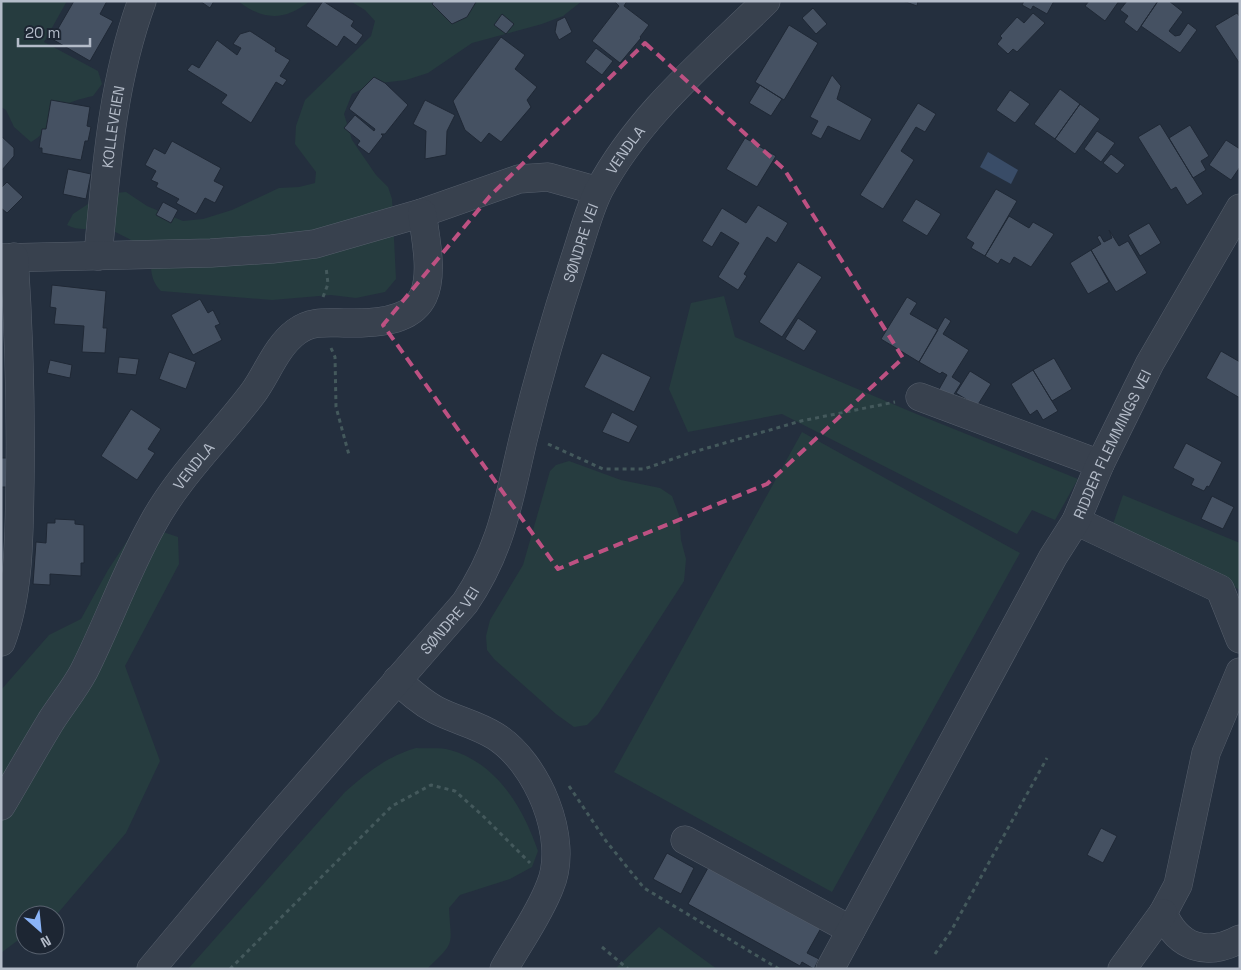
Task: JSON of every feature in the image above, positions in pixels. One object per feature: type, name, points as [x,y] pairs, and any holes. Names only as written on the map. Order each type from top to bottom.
[{"type":"street","name":"KOLLEVEIEN","points":[[98,256],[107,153],[116,96],[142,1]]},
{"type":"street","name":"VENDLA","points":[[1,642],[10,607],[20,521],[20,355],[8,257],[211,254],[315,244],[422,213],[520,179],[548,177],[598,191],[642,126],[664,99],[766,1]]},
{"type":"street","name":"SØNDRE VEI","points":[[151,969],[465,603],[484,576],[503,526],[560,302],[598,191]]},
{"type":"street","name":"RIDDER FLEMMINGS VEI","points":[[1240,208],[1150,363],[1100,464],[1076,521],[1220,589],[1240,639]]},
{"type":"street","name":"VENDLA","points":[[1,806],[83,672],[152,524],[178,484],[254,392],[284,344],[294,333],[309,323],[371,324],[393,320],[410,312],[420,301],[428,286],[430,261],[422,213]]},
{"type":"street","points":[[920,397],[1100,464]]},
{"type":"street","points":[[830,969],[1049,566],[1076,521]]},
{"type":"street","points":[[1122,969],[1163,913],[1181,876],[1206,753],[1240,672]]},
{"type":"street","points":[[397,680],[425,704],[496,736],[514,752],[538,785],[551,820],[555,851],[551,885],[504,969]]},
{"type":"street","points":[[685,840],[851,930]]},
{"type":"street","points":[[1163,913],[1175,931],[1192,946],[1216,949],[1240,940]]},
{"type":"path","points":[[524,438],[540,440],[603,469],[644,470],[690,453],[801,421],[920,397]]},
{"type":"path","points":[[935,954],[951,930],[1047,758]]},
{"type":"path","points":[[567,784],[606,841],[644,888],[779,969]]},
{"type":"path","points":[[230,969],[392,806],[430,786],[455,791],[482,815],[551,885]]},
{"type":"path","points":[[602,948],[628,969]]},
{"type":"highlighted area","points":[[645,43],[784,169],[903,358],[767,484],[558,569],[383,325],[490,196]]},
{"type":"green space","points":[[1,1],[67,1],[44,42],[98,71],[102,84],[93,96],[71,102],[59,109],[42,134],[31,142],[14,127],[6,110],[1,107]]},
{"type":"green space","points":[[238,1],[310,1],[301,8],[283,15],[274,16],[265,15],[247,8]]},
{"type":"green space","points":[[350,1],[582,1],[563,16],[542,24],[472,43],[428,73],[406,80],[372,84],[352,94],[344,114],[352,140],[376,175],[388,187],[392,199],[396,279],[385,292],[356,298],[331,295],[272,300],[161,291],[153,279],[148,253],[144,248],[109,230],[81,229],[67,225],[73,214],[103,194],[126,192],[147,206],[183,221],[203,219],[232,210],[279,188],[299,187],[315,183],[316,172],[295,144],[296,126],[305,100],[371,36],[375,21],[365,10]]},
{"type":"green space","points":[[724,296],[735,337],[914,413],[1078,479],[1055,520],[1032,510],[1017,534],[782,414],[688,432],[669,389],[691,303]]},
{"type":"green space","points":[[802,432],[1020,553],[832,892],[614,772]]},
{"type":"green space","points":[[569,461],[621,480],[660,488],[672,496],[679,515],[681,540],[686,559],[684,581],[598,714],[587,725],[574,727],[556,714],[494,659],[487,650],[486,636],[490,620],[523,565],[550,471],[556,465]]},
{"type":"green space","points":[[1123,495],[1240,543],[1240,590],[1113,524]]},
{"type":"green space","points":[[157,530],[178,537],[179,564],[125,666],[160,761],[126,833],[65,905],[15,905],[15,942],[1,953],[1,690],[49,635],[81,619],[108,570],[133,532]]},
{"type":"green space","points":[[416,748],[450,750],[467,756],[495,776],[506,789],[525,819],[538,851],[532,867],[510,879],[460,895],[449,908],[450,943],[427,969],[188,969],[345,792],[378,766],[395,756]]},
{"type":"green space","points":[[659,927],[717,969],[615,969]]},
{"type":"water","points":[[988,152],[1018,170],[1011,184],[980,167]]},
{"type":"building","points":[[74,1],[107,1],[100,14],[113,21],[90,61],[52,39]]},
{"type":"building","points":[[200,1],[214,1],[210,8]]},
{"type":"building","points":[[323,1],[354,21],[351,26],[363,35],[356,45],[344,36],[337,47],[306,26]]},
{"type":"building","points":[[434,1],[476,2],[467,17],[452,24],[432,4]]},
{"type":"building","points":[[614,1],[627,1],[624,6],[649,25],[641,38],[620,63],[592,41],[619,6]]},
{"type":"building","points":[[903,1],[918,1],[917,6]]},
{"type":"building","points":[[1024,1],[1054,1],[1047,14],[1033,6],[1031,10],[1022,5]]},
{"type":"building","points":[[1089,1],[1119,1],[1105,21],[1085,6]]},
{"type":"building","points":[[1127,1],[1158,1],[1137,32],[1124,22],[1128,16],[1120,10]]},
{"type":"building","points":[[1158,1],[1169,1],[1183,12],[1169,31],[1175,36],[1180,35],[1188,23],[1197,30],[1180,53],[1141,26]]},
{"type":"building","points":[[813,8],[827,24],[816,34],[802,18]]},
{"type":"building","points":[[1033,13],[1045,23],[1017,52],[1013,49],[1008,54],[997,44],[1002,38],[1000,36],[1017,17],[1024,23]]},
{"type":"building","points":[[1237,13],[1240,17],[1240,64],[1215,26]]},
{"type":"building","points":[[502,14],[514,24],[506,34],[494,25]]},
{"type":"building","points":[[565,17],[572,32],[559,40],[555,32],[557,21]]},
{"type":"building","points":[[789,25],[818,43],[784,100],[755,82]]},
{"type":"building","points":[[250,31],[276,48],[275,51],[290,60],[280,76],[287,80],[283,86],[276,82],[251,123],[221,103],[227,95],[187,70],[192,64],[199,68],[217,40],[237,55],[241,48],[233,44],[240,34]]},
{"type":"building","points":[[501,37],[525,55],[515,69],[537,87],[527,100],[531,107],[501,142],[489,133],[481,143],[465,130],[453,101]]},
{"type":"building","points":[[596,48],[613,61],[602,75],[585,62]]},
{"type":"building","points":[[832,75],[841,86],[837,99],[872,119],[860,141],[828,126],[821,139],[811,134],[818,121],[810,117]]},
{"type":"building","points":[[374,77],[385,83],[408,105],[385,134],[381,134],[383,136],[369,154],[357,145],[360,141],[344,128],[355,115],[374,131],[375,129],[349,109],[360,91]]},
{"type":"building","points":[[760,85],[782,99],[771,116],[749,103]]},
{"type":"building","points":[[1060,89],[1080,104],[1055,139],[1034,124]]},
{"type":"building","points":[[1010,90],[1030,104],[1015,123],[996,110]]},
{"type":"building","points":[[51,100],[90,107],[87,126],[91,127],[88,141],[85,141],[81,160],[42,153],[42,148],[39,148],[42,129],[46,129]]},
{"type":"building","points":[[425,100],[455,115],[447,131],[446,155],[425,159],[426,131],[413,124]]},
{"type":"building","points":[[918,103],[936,114],[925,132],[916,127],[901,151],[914,160],[883,209],[860,195]]},
{"type":"building","points":[[1080,104],[1100,119],[1075,154],[1055,139]]},
{"type":"building","points":[[1160,124],[1203,194],[1187,205],[1176,187],[1171,190],[1138,137]]},
{"type":"building","points":[[1190,125],[1209,156],[1201,161],[1206,170],[1193,178],[1169,138]]},
{"type":"building","points":[[1097,131],[1115,143],[1101,162],[1084,149]]},
{"type":"building","points":[[1,136],[14,148],[14,156],[2,170]]},
{"type":"building","points":[[745,138],[776,156],[757,187],[726,169]]},
{"type":"building","points":[[1226,140],[1240,149],[1240,167],[1231,180],[1209,165]]},
{"type":"building","points":[[172,141],[221,168],[214,181],[224,186],[215,203],[205,198],[196,214],[176,203],[179,199],[156,187],[158,183],[151,180],[156,171],[145,165],[154,148],[165,154]]},
{"type":"building","points":[[1111,154],[1125,165],[1117,174],[1103,163]]},
{"type":"building","points":[[68,169],[91,174],[86,199],[63,194]]},
{"type":"building","points":[[7,182],[23,197],[7,213],[1,208],[1,188]]},
{"type":"building","points":[[996,189],[1017,201],[985,256],[971,248],[974,243],[966,238]]},
{"type":"building","points":[[916,199],[941,214],[927,236],[902,221]]},
{"type":"building","points":[[163,202],[178,210],[171,223],[156,215]]},
{"type":"building","points":[[758,205],[788,223],[776,243],[767,237],[744,274],[747,276],[738,290],[718,277],[739,243],[721,232],[712,247],[702,241],[722,208],[746,223]]},
{"type":"building","points":[[1009,216],[1029,228],[1033,222],[1054,234],[1031,267],[1014,257],[1010,264],[1001,259],[998,264],[985,256]]},
{"type":"building","points":[[1149,223],[1161,243],[1140,256],[1128,235]]},
{"type":"building","points":[[1109,230],[1119,246],[1128,241],[1147,273],[1116,292],[1091,250],[1101,244],[1097,237],[1100,235],[1104,242],[1112,238]]},
{"type":"building","points":[[1091,250],[1109,282],[1088,294],[1070,263]]},
{"type":"building","points":[[798,262],[822,277],[782,337],[759,322]]},
{"type":"building","points":[[52,285],[106,291],[103,328],[107,328],[105,353],[82,352],[84,326],[54,324],[56,308],[50,307]]},
{"type":"building","points":[[907,297],[917,303],[910,314],[938,330],[919,362],[881,339]]},
{"type":"building","points":[[200,299],[208,313],[213,310],[220,324],[215,326],[222,340],[193,355],[171,315]]},
{"type":"building","points":[[945,317],[951,321],[943,334],[969,350],[952,377],[961,383],[951,399],[938,391],[947,375],[942,372],[940,374],[919,362]]},
{"type":"building","points":[[798,318],[817,331],[804,351],[785,339]]},
{"type":"building","points":[[1221,351],[1240,362],[1240,398],[1206,378]]},
{"type":"building","points":[[169,352],[196,362],[186,389],[159,379]]},
{"type":"building","points":[[602,353],[651,377],[634,412],[584,387]]},
{"type":"building","points":[[119,357],[139,359],[136,375],[117,373]]},
{"type":"building","points":[[1054,358],[1072,389],[1052,401],[1033,370]]},
{"type":"building","points":[[50,360],[72,365],[70,378],[47,373]]},
{"type":"building","points":[[1033,370],[1058,411],[1043,420],[1037,410],[1030,415],[1011,384]]},
{"type":"building","points":[[970,371],[991,384],[977,406],[956,393]]},
{"type":"building","points":[[131,409],[161,429],[148,449],[155,453],[137,480],[101,456]]},
{"type":"building","points":[[612,412],[638,426],[629,443],[602,432]]},
{"type":"building","points":[[1186,443],[1222,462],[1209,487],[1207,486],[1204,491],[1191,485],[1194,479],[1173,468]]},
{"type":"building","points":[[1,458],[8,458],[10,487],[1,487]]},
{"type":"building","points":[[1212,496],[1234,507],[1223,529],[1201,519]]},
{"type":"building","points":[[55,519],[75,520],[75,524],[84,525],[84,563],[81,563],[81,576],[50,574],[50,585],[33,584],[36,542],[46,543],[47,523],[55,523]]},
{"type":"building","points":[[1101,828],[1117,836],[1103,863],[1087,855]]},
{"type":"building","points":[[667,853],[694,868],[681,894],[653,879]]},
{"type":"building","points":[[709,866],[821,928],[807,953],[819,959],[814,969],[802,962],[800,966],[688,904]]}]
